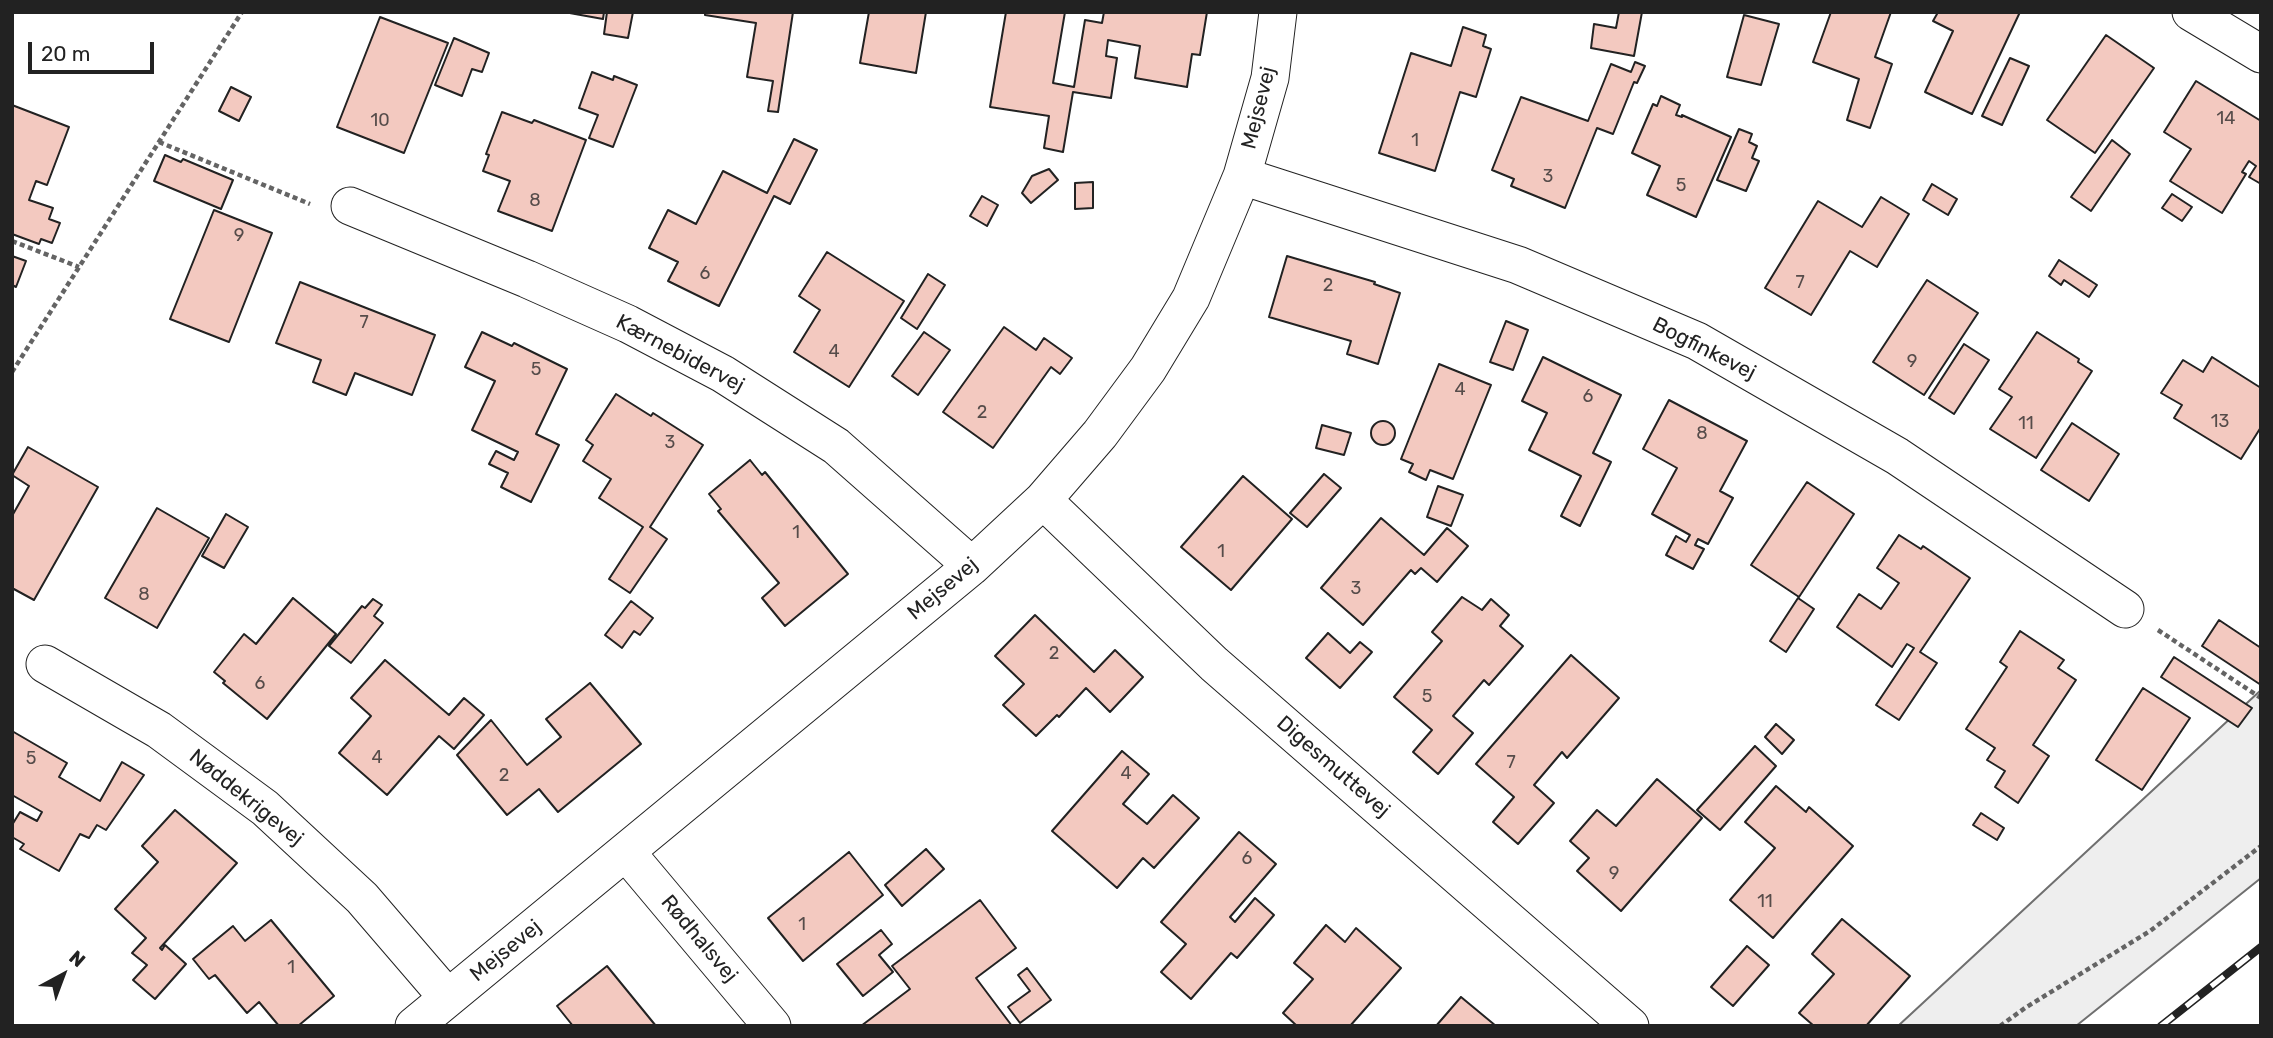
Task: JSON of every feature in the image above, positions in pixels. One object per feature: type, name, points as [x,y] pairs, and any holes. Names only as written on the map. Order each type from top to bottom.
[{"type":"street","name":"Mejsevej","points":[[414,1026],[972,566],[1043,500],[1100,434],[1148,369],[1191,298],[1242,176],[1270,78],[1278,12]]},
{"type":"street","points":[[2191,12],[2261,54]]},
{"type":"street","name":"Bogfinkevej","points":[[1242,176],[1518,265],[1697,341],[1897,456],[2125,609]]},
{"type":"street","name":"Kærnebidervej","points":[[350,206],[628,324],[723,374],[836,446],[972,566]]},
{"type":"street","name":"Digesmuttevej","points":[[1043,500],[1214,664],[1630,1026]]},
{"type":"street","name":"Nøddekrigevej","points":[[45,664],[159,730],[265,808],[362,898],[448,998]]},
{"type":"street","name":"Rødhalsvej","points":[[626,852],[772,1026]]},
{"type":"path","points":[[12,372],[242,12]]},
{"type":"path","points":[[159,142],[321,209],[350,206]]},
{"type":"path","points":[[12,241],[79,267]]},
{"type":"path","points":[[2125,609],[2261,698]]},
{"type":"path","points":[[2000,1026],[2150,931],[2261,846]]},
{"type":"shaded area","points":[[2261,690],[2261,878],[2076,1026],[1898,1026]]},
{"type":"building","points":[[564,12],[604,12],[603,19]]},
{"type":"building","points":[[607,12],[633,12],[628,38],[604,34]]},
{"type":"building","points":[[705,12],[793,12],[778,112],[768,111],[773,81],[747,77],[756,23],[705,15]]},
{"type":"building","points":[[869,12],[926,12],[916,73],[860,63]]},
{"type":"building","points":[[1006,12],[1065,12],[1053,83],[1074,87],[1085,20],[1102,23],[1104,12],[1207,12],[1200,55],[1192,54],[1187,87],[1135,78],[1140,46],[1108,40],[1106,56],[1117,58],[1111,98],[1073,92],[1063,152],[1044,148],[1049,116],[990,107]]},
{"type":"building","points":[[1619,12],[1642,12],[1634,56],[1591,48],[1594,24],[1616,28]]},
{"type":"building","points":[[1831,12],[1891,12],[1875,57],[1892,64],[1870,128],[1847,120],[1859,79],[1813,62]]},
{"type":"building","points":[[1934,12],[2020,12],[1972,114],[1925,92],[1953,31],[1933,21],[1937,14]]},
{"type":"building","points":[[1744,15],[1779,24],[1761,85],[1727,77]]},
{"type":"building","points":[[380,17],[448,43],[404,153],[337,127]]},
{"type":"building","points":[[1463,27],[1486,35],[1483,46],[1491,49],[1476,97],[1460,92],[1435,171],[1379,153],[1411,53],[1451,66]]},
{"type":"building","points":[[2106,35],[2154,68],[2095,153],[2047,120]]},
{"type":"building","points":[[454,38],[489,53],[482,72],[472,69],[462,96],[435,85]]},
{"type":"building","points":[[2010,58],[2029,66],[2002,125],[1982,116]]},
{"type":"building","points":[[1635,62],[1645,66],[1637,83],[1634,82],[1613,134],[1597,128],[1565,208],[1511,186],[1514,179],[1492,170],[1521,97],[1588,121],[1611,64],[1631,72]]},
{"type":"building","points":[[592,72],[613,80],[614,76],[637,85],[613,147],[589,138],[598,115],[579,108]]},
{"type":"building","points":[[2196,81],[2261,121],[2261,184],[2249,177],[2256,166],[2249,161],[2242,172],[2246,174],[2222,213],[2170,181],[2191,149],[2164,132]]},
{"type":"building","points":[[231,87],[251,97],[239,121],[219,111]]},
{"type":"building","points":[[1661,96],[1680,105],[1676,115],[1682,115],[1731,137],[1696,217],[1647,195],[1660,166],[1632,153],[1653,104],[1657,106]]},
{"type":"building","points":[[12,105],[69,127],[47,185],[36,181],[29,200],[53,208],[49,219],[60,223],[52,243],[41,239],[39,244],[12,234]]},
{"type":"building","points":[[502,112],[532,123],[534,120],[586,140],[552,231],[498,211],[510,181],[483,171],[489,155],[486,154]]},
{"type":"building","points":[[1739,129],[1752,134],[1749,142],[1757,146],[1752,158],[1759,161],[1746,191],[1717,180]]},
{"type":"building","points":[[794,139],[817,150],[790,204],[774,196],[719,306],[668,281],[678,262],[649,248],[668,210],[696,224],[723,171],[767,193]]},
{"type":"building","points":[[2112,140],[2130,154],[2091,211],[2071,197]]},
{"type":"building","points":[[165,155],[181,162],[183,159],[233,180],[221,209],[154,181]]},
{"type":"building","points":[[1049,169],[1058,180],[1031,203],[1022,193],[1032,176]]},
{"type":"building","points":[[1093,182],[1093,208],[1075,209],[1075,183]]},
{"type":"building","points":[[1932,184],[1957,199],[1948,215],[1923,200]]},
{"type":"building","points":[[2172,194],[2192,207],[2182,221],[2162,208]]},
{"type":"building","points":[[982,196],[998,205],[987,226],[970,216]]},
{"type":"building","points":[[1881,197],[1909,214],[1877,267],[1850,251],[1811,315],[1765,288],[1818,201],[1862,227]]},
{"type":"building","points":[[214,210],[272,233],[229,342],[170,319]]},
{"type":"building","points":[[827,252],[904,301],[849,387],[794,352],[820,310],[799,296]]},
{"type":"building","points":[[12,256],[26,261],[16,287],[12,285]]},
{"type":"building","points":[[1287,256],[1375,282],[1374,284],[1400,293],[1378,364],[1347,354],[1351,341],[1269,317]]},
{"type":"building","points":[[2059,260],[2097,285],[2089,297],[2064,280],[2061,285],[2049,276]]},
{"type":"building","points":[[928,274],[945,285],[917,329],[901,318]]},
{"type":"building","points":[[1927,280],[1978,313],[1924,395],[1873,362]]},
{"type":"building","points":[[300,282],[435,335],[412,395],[355,373],[346,395],[313,382],[321,360],[276,343]]},
{"type":"building","points":[[1506,321],[1528,330],[1513,370],[1490,362]]},
{"type":"building","points":[[1004,327],[1036,350],[1044,338],[1072,358],[1060,374],[1051,367],[993,448],[943,412]]},
{"type":"building","points":[[482,332],[512,346],[514,343],[567,369],[536,434],[559,445],[531,502],[501,487],[508,473],[489,464],[496,451],[514,460],[518,452],[472,430],[495,381],[465,367]]},
{"type":"building","points":[[924,332],[950,350],[918,395],[892,376]]},
{"type":"building","points":[[2037,332],[2079,359],[2078,362],[2092,371],[2036,458],[1990,429],[2012,397],[1999,389]]},
{"type":"building","points":[[1964,344],[1989,360],[1954,414],[1929,398]]},
{"type":"building","points":[[1543,357],[1621,395],[1593,453],[1611,462],[1580,526],[1561,516],[1581,476],[1529,450],[1547,413],[1522,401]]},
{"type":"building","points":[[2212,357],[2261,388],[2261,427],[2241,459],[2174,418],[2182,405],[2161,393],[2183,360],[2203,372]]},
{"type":"building","points":[[1439,364],[1491,385],[1453,479],[1430,470],[1426,480],[1409,472],[1413,464],[1401,459]]},
{"type":"building","points":[[616,394],[651,416],[653,413],[703,445],[650,527],[667,539],[630,593],[609,579],[643,527],[599,498],[611,479],[583,461],[593,445],[586,440]]},
{"type":"building","points":[[1669,400],[1747,441],[1720,491],[1733,498],[1708,544],[1698,539],[1695,545],[1704,549],[1693,569],[1666,555],[1676,536],[1686,542],[1690,535],[1652,514],[1677,468],[1643,449]]},
{"type":"building","points":[[1383,421],[1394,428],[1395,433],[1388,444],[1383,445],[1372,438],[1371,433],[1378,422]]},
{"type":"building","points":[[2072,423],[2119,454],[2089,501],[2041,470]]},
{"type":"building","points":[[1322,425],[1351,433],[1344,455],[1316,448]]},
{"type":"building","points":[[28,447],[98,487],[34,600],[12,588],[12,516],[29,486],[12,475]]},
{"type":"building","points":[[750,460],[762,475],[765,472],[848,574],[785,626],[762,598],[779,583],[718,511],[721,509],[709,494]]},
{"type":"building","points":[[1324,474],[1341,488],[1307,527],[1290,513]]},
{"type":"building","points":[[1243,476],[1292,519],[1231,590],[1181,547]]},
{"type":"building","points":[[1807,482],[1854,514],[1799,597],[1751,565]]},
{"type":"building","points":[[1438,486],[1463,495],[1451,526],[1427,517]]},
{"type":"building","points":[[157,508],[209,538],[157,628],[105,598]]},
{"type":"building","points":[[226,514],[248,527],[224,568],[202,556]]},
{"type":"building","points":[[1381,518],[1424,555],[1447,528],[1468,546],[1437,582],[1421,568],[1415,574],[1411,570],[1363,625],[1321,588]]},
{"type":"building","points":[[1899,535],[1921,549],[1923,546],[1970,578],[1920,652],[1937,663],[1899,720],[1876,705],[1914,648],[1907,644],[1892,667],[1837,627],[1859,594],[1881,609],[1899,583],[1877,568]]},
{"type":"building","points":[[1462,597],[1482,610],[1491,599],[1509,615],[1500,626],[1523,646],[1489,685],[1484,680],[1453,716],[1473,733],[1438,774],[1413,752],[1432,730],[1394,697],[1442,641],[1432,632]]},
{"type":"building","points":[[293,598],[336,634],[267,719],[223,683],[225,681],[214,672],[244,634],[256,644]]},
{"type":"building","points":[[1798,598],[1814,609],[1786,652],[1770,641]]},
{"type":"building","points":[[373,599],[382,605],[374,616],[383,623],[351,663],[329,646],[362,606],[365,608]]},
{"type":"building","points":[[631,601],[653,618],[640,635],[634,631],[622,648],[605,635]]},
{"type":"building","points":[[1035,615],[1094,672],[1115,650],[1143,677],[1110,712],[1086,688],[1059,717],[1057,715],[1036,736],[1003,705],[1024,684],[995,656]]},
{"type":"building","points":[[2219,620],[2261,648],[2261,685],[2202,646]]},
{"type":"building","points":[[2020,631],[2064,660],[2058,668],[2076,680],[2033,745],[2049,756],[2018,803],[1995,787],[2005,771],[1987,760],[1995,748],[1966,729],[2007,667],[2000,662]]},
{"type":"building","points":[[1328,633],[1350,653],[1360,642],[1372,652],[1340,688],[1306,658]]},
{"type":"building","points":[[1571,655],[1619,698],[1567,758],[1562,752],[1534,785],[1554,803],[1518,844],[1493,822],[1514,797],[1476,764]]},
{"type":"building","points":[[2174,657],[2252,708],[2238,727],[2161,677]]},
{"type":"building","points":[[385,660],[449,715],[464,698],[484,715],[454,749],[439,736],[387,795],[339,753],[371,716],[351,698]]},
{"type":"building","points":[[590,683],[641,744],[558,812],[539,789],[507,815],[457,755],[491,720],[527,765],[561,737],[546,719]]},
{"type":"building","points":[[2143,688],[2190,718],[2142,790],[2096,760]]},
{"type":"building","points":[[1776,724],[1794,740],[1782,754],[1765,737]]},
{"type":"building","points":[[12,731],[67,763],[59,777],[100,801],[122,762],[144,775],[106,830],[97,825],[89,838],[80,834],[59,871],[20,849],[24,844],[12,837],[12,825],[20,812],[37,821],[42,812],[12,795]]},
{"type":"building","points":[[1755,746],[1776,766],[1720,830],[1697,810]]},
{"type":"building","points":[[1122,751],[1149,774],[1123,804],[1147,824],[1173,795],[1199,818],[1154,868],[1143,858],[1117,888],[1052,831]]},
{"type":"building","points":[[1657,779],[1702,818],[1621,911],[1577,871],[1589,858],[1570,841],[1597,810],[1616,826]]},
{"type":"building","points":[[1776,786],[1806,812],[1809,807],[1853,846],[1773,938],[1730,900],[1775,848],[1745,822]]},
{"type":"building","points":[[175,810],[237,863],[160,948],[162,950],[165,945],[186,964],[155,999],[133,980],[147,965],[132,953],[146,938],[115,909],[158,862],[142,846]]},
{"type":"building","points":[[1981,813],[2004,828],[1997,840],[1973,825]]},
{"type":"building","points":[[1239,832],[1276,864],[1230,917],[1235,922],[1255,898],[1274,915],[1237,958],[1231,953],[1191,999],[1161,972],[1186,944],[1161,922]]},
{"type":"building","points":[[926,849],[944,869],[902,906],[885,885]]},
{"type":"building","points":[[849,852],[883,895],[803,961],[768,918]]},
{"type":"building","points":[[980,900],[1016,948],[976,978],[1012,1026],[861,1026],[910,989],[892,966]]},
{"type":"building","points":[[1842,919],[1910,976],[1866,1026],[1814,1026],[1799,1013],[1834,974],[1812,954]]},
{"type":"building","points":[[271,920],[334,996],[298,1026],[279,1026],[259,1002],[247,1013],[215,975],[209,979],[193,959],[233,926],[245,941]]},
{"type":"building","points":[[1326,925],[1345,942],[1356,928],[1401,968],[1350,1026],[1297,1026],[1283,1013],[1313,979],[1294,963]]},
{"type":"building","points":[[881,930],[892,944],[879,955],[893,972],[863,996],[837,964]]},
{"type":"building","points":[[1747,946],[1769,965],[1733,1006],[1711,987]]},
{"type":"building","points":[[607,966],[656,1026],[573,1026],[557,1006]]},
{"type":"building","points":[[1027,968],[1051,1000],[1020,1023],[1008,1007],[1030,991],[1018,975]]},
{"type":"building","points":[[1461,997],[1496,1026],[1436,1026]]},
{"type":"railway","points":[[2161,1026],[2261,947]]}]
